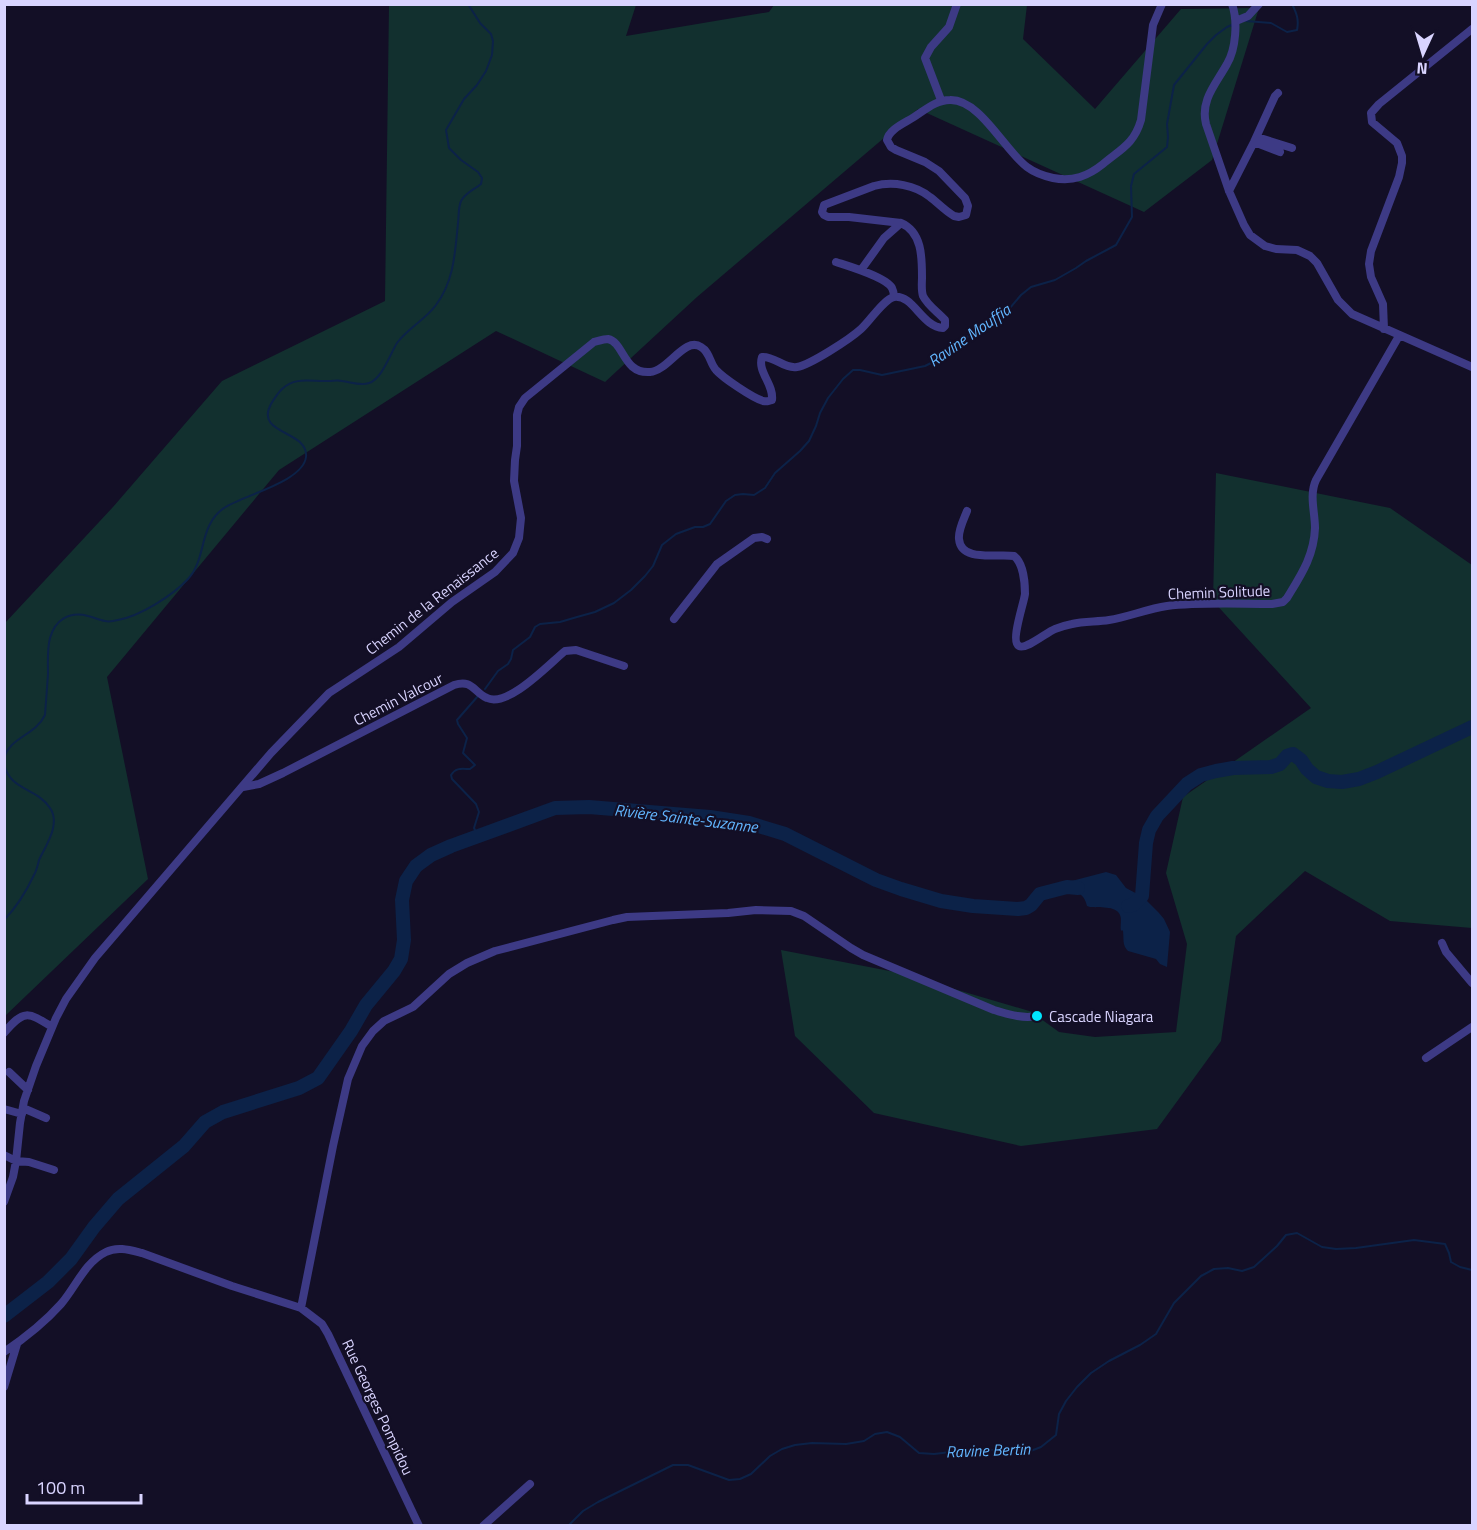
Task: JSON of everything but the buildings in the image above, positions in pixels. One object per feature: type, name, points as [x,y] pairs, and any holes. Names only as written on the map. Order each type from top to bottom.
[{"type":"street","points":[[941,100],[925,58],[931,47],[949,27],[957,4]]},
{"type":"street","points":[[836,262],[861,270],[888,283],[892,287],[894,297],[905,300],[931,326],[940,328],[945,326],[945,320],[932,309],[924,298],[921,253],[916,236],[907,226],[849,217],[828,217],[824,215],[823,207],[827,203],[874,186],[894,184],[914,187],[922,191],[954,216],[966,215],[968,206],[965,198],[939,171],[925,162],[896,150],[887,141],[889,134],[941,100],[952,99],[970,107],[983,118],[1029,169],[1044,176],[1056,178],[1070,180],[1083,177],[1129,144],[1138,132],[1153,25],[1162,4]]},
{"type":"street","points":[[1232,4],[1236,21],[1232,51],[1208,93],[1204,109],[1206,124],[1229,191],[1253,239],[1270,248],[1297,250],[1310,256],[1317,263],[1338,300],[1352,314],[1473,368]]},
{"type":"street","points":[[1236,21],[1248,16],[1259,4]]},
{"type":"street","points":[[1384,329],[1383,304],[1371,277],[1369,264],[1371,251],[1399,177],[1402,156],[1397,143],[1372,122],[1371,113],[1379,104],[1473,29]]},
{"type":"street","points":[[1229,191],[1278,93]]},
{"type":"street","points":[[1256,139],[1292,148]]},
{"type":"street","points":[[1256,139],[1280,152]]},
{"type":"street","points":[[861,270],[884,238],[901,224]]},
{"type":"street","name":"Chemin de la Renaissance","points":[[4,1202],[13,1177],[28,1090],[52,1027],[66,999],[95,958],[290,732],[329,693],[399,646],[510,558],[516,548],[521,518],[514,481],[514,460],[517,446],[517,416],[519,407],[525,398],[594,342],[608,339],[633,367],[648,372],[659,370],[688,346],[700,346],[706,351],[716,371],[721,375],[753,397],[770,401],[772,390],[761,368],[762,357],[793,367],[804,365],[860,330],[890,298],[894,297]]},
{"type":"street","name":"Chemin Solitude","points":[[967,511],[959,539],[966,551],[975,556],[1014,556],[1019,562],[1025,593],[1015,642],[1020,647],[1026,646],[1054,629],[1072,624],[1109,620],[1166,606],[1278,604],[1287,598],[1310,559],[1315,528],[1312,492],[1316,480],[1399,336]]},
{"type":"street","points":[[674,619],[717,564],[754,538],[759,536],[767,539]]},
{"type":"street","name":"Chemin Valcour","points":[[243,788],[259,784],[283,773],[460,683],[473,687],[486,698],[500,700],[507,698],[525,686],[565,651],[571,650],[624,666]]},
{"type":"street","points":[[4,1352],[46,1320],[62,1303],[94,1260],[104,1252],[114,1249],[142,1253],[301,1308],[348,1079],[362,1046],[384,1021],[413,1007],[449,974],[466,963],[495,951],[627,917],[756,910],[791,911],[804,916],[863,955],[1002,1012],[1020,1016],[1037,1016]]},
{"type":"street","points":[[1442,943],[1446,952],[1473,983]]},
{"type":"street","points":[[4,1033],[18,1018],[28,1015],[52,1027]]},
{"type":"street","points":[[1426,1058],[1473,1027]]},
{"type":"street","points":[[9,1072],[28,1090]]},
{"type":"street","points":[[4,1109],[23,1111],[46,1118]]},
{"type":"street","points":[[4,1155],[16,1161],[29,1162],[54,1170]]},
{"type":"street","name":"Rue Georges Pompidou","points":[[301,1308],[322,1324],[328,1334],[419,1526]]},
{"type":"street","points":[[4,1387],[17,1344]]},
{"type":"street","points":[[483,1526],[530,1484]]},
{"type":"green space","points":[[389,5],[636,5],[626,36],[769,12],[774,5],[1027,5],[1023,39],[1095,109],[1181,9],[1259,8],[1212,160],[1144,212],[918,109],[697,297],[605,382],[496,331],[279,470],[107,677],[148,879],[5,1016],[5,623],[113,507],[222,381],[385,301]]},
{"type":"green space","points":[[1216,473],[1390,508],[1472,565],[1472,928],[1390,921],[1305,871],[1236,936],[1221,1041],[1157,1129],[1021,1146],[874,1113],[795,1036],[781,950],[900,973],[1036,1013],[1059,1032],[1095,1037],[1176,1032],[1187,944],[1166,873],[1183,797],[1311,708],[1213,601]]},
{"type":"water","points":[[1106,872],[1116,875],[1126,888],[1143,897],[1164,919],[1170,932],[1167,967],[1156,959],[1126,949],[1123,931],[1121,931],[1121,917],[1118,912],[1111,908],[1087,906],[1084,898],[1078,893],[1061,890],[1060,884]]},
{"type":"waterway","points":[[4,759],[11,746],[35,728],[45,715],[49,642],[55,626],[64,618],[75,615],[103,621],[127,618],[165,598],[181,585],[194,571],[206,533],[216,515],[233,503],[284,481],[302,466],[306,457],[305,448],[270,422],[268,414],[271,404],[280,391],[293,382],[304,380],[362,384],[374,381],[397,343],[432,310],[442,296],[453,266],[461,201],[465,195],[481,184],[482,178],[449,148],[446,130],[464,99],[486,71],[492,55],[491,34],[480,23],[468,4]]},
{"type":"waterway","name":"Ravine Mouffia","points":[[1246,21],[1271,23],[1287,32],[1297,30],[1297,17],[1292,4]]},
{"type":"waterway","name":"Ravine Mouffia","points":[[485,689],[498,671],[508,664],[513,650],[530,637],[535,627],[595,612],[614,603],[645,576],[653,566],[662,545],[676,534],[710,524],[726,501],[735,495],[754,495],[765,488],[775,473],[809,441],[828,398],[853,370],[882,375],[925,366],[945,356],[971,333],[1004,315],[1031,287],[1055,280],[1116,245],[1132,217],[1131,186],[1134,174],[1167,147],[1167,124],[1174,85],[1207,44],[1216,35],[1234,24]]},
{"type":"waterway","name":"Ravine Mouffia","points":[[478,696],[457,720],[467,738],[463,753],[475,765],[470,769],[457,770],[451,775],[452,779],[476,804],[479,812],[474,828],[478,836]]},
{"type":"waterway","name":"Rivière Sainte-Suzanne","points":[[1128,906],[1133,905],[1142,896],[1149,830],[1157,816],[1187,784],[1201,775],[1233,768],[1271,767],[1280,764],[1287,756],[1293,754],[1316,777],[1342,782],[1359,779],[1472,727]]},
{"type":"waterway","points":[[4,764],[12,779],[44,801],[50,808],[54,821],[51,834],[32,879],[4,920]]},
{"type":"waterway","name":"Rivière Sainte-Suzanne","points":[[4,1316],[48,1282],[71,1259],[118,1199],[184,1146],[205,1122],[223,1112],[299,1088],[318,1078],[366,1005],[401,959],[404,940],[402,900],[406,881],[416,866],[431,855],[451,846],[555,808],[589,807],[710,817],[749,823],[785,834],[876,880],[941,901],[1018,909],[1031,905],[1040,894],[1067,887],[1078,888]]},
{"type":"waterway","name":"Ravine Bertin","points":[[568,1526],[583,1511],[598,1502],[673,1465],[688,1465],[729,1480],[740,1479],[751,1474],[770,1456],[782,1449],[812,1443],[846,1444],[864,1441],[875,1434],[887,1432],[900,1437],[919,1453],[934,1454],[976,1449],[1028,1452],[1041,1447],[1056,1435],[1059,1414],[1077,1387],[1091,1373],[1156,1334],[1174,1303],[1201,1276],[1214,1269],[1228,1268],[1242,1271],[1254,1267],[1286,1235],[1297,1233],[1322,1247],[1336,1249],[1414,1240],[1445,1244],[1451,1262],[1472,1270]]},
{"type":"place","name":"Cascade Niagara","points":[[1037,1016]]}]
